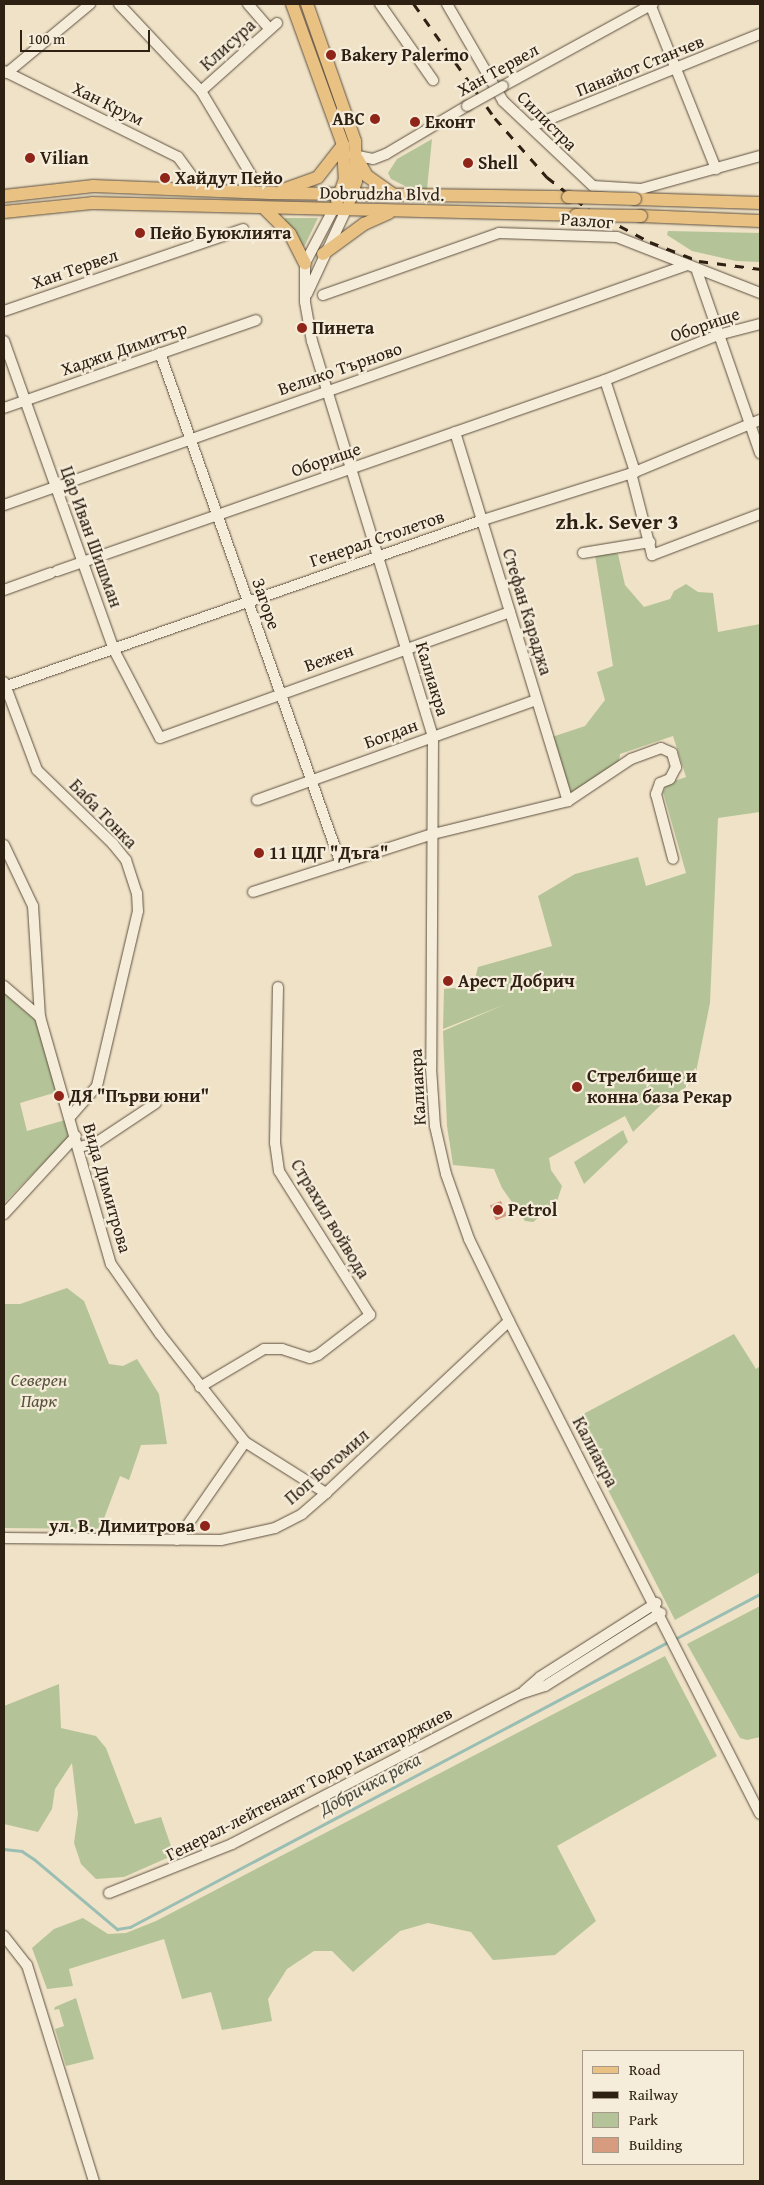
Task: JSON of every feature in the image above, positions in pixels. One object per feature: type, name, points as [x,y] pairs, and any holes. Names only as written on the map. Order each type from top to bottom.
[{"type":"main road","points":[[292,4],[343,145],[346,162],[346,194]]},
{"type":"main road","points":[[308,4],[358,158],[367,176],[395,195]]},
{"type":"main road","points":[[270,194],[318,177],[343,145]]},
{"type":"main road","points":[[339,210],[358,158]]},
{"type":"main road","name":"Dobrudzha Blvd.","points":[[4,196],[93,186],[270,194],[568,197],[638,194],[760,203]]},
{"type":"main road","points":[[489,214],[490,196]]},
{"type":"main road","name":"Dobrudzha Blvd.","points":[[4,212],[92,202],[264,209],[641,216],[760,221]]},
{"type":"main road","points":[[264,209],[290,234],[305,264]]},
{"type":"main road","points":[[323,254],[364,224],[394,211]]},
{"type":"street","points":[[6,72],[90,4]]},
{"type":"street","points":[[119,4],[201,91],[251,175]]},
{"type":"street","name":"Клисура","points":[[201,91],[274,26],[248,4]]},
{"type":"street","points":[[380,4],[433,80]]},
{"type":"street","name":"Силистра","points":[[447,4],[491,84],[503,101],[532,126],[593,186],[638,194],[760,156]]},
{"type":"street","points":[[651,4],[716,169]]},
{"type":"street","name":"Хан Тервел","points":[[358,158],[386,154],[467,106],[651,4]]},
{"type":"street","name":"Панайот Станчев","points":[[532,126],[678,70],[760,34]]},
{"type":"street","name":"Хан Крум","points":[[6,72],[178,157],[191,175]]},
{"type":"street","points":[[343,145],[358,158]]},
{"type":"street","points":[[305,302],[339,210]]},
{"type":"street","name":"Калиакра","points":[[339,210],[305,264],[305,302],[327,391],[433,736],[430,1009],[435,1126],[453,1200],[509,1321],[656,1602],[760,1814]]},
{"type":"street","name":"Хан Тервел","points":[[4,311],[243,229]]},
{"type":"street","name":"Разлог","points":[[324,295],[499,233],[617,237],[697,270],[760,293]]},
{"type":"street","name":"Велико Търново","points":[[4,505],[687,265]]},
{"type":"street","points":[[697,270],[748,425],[760,453]]},
{"type":"street","name":"Хаджи Димитър","points":[[4,408],[256,320]]},
{"type":"street","name":"Оборище","points":[[4,590],[605,380],[718,336],[760,324]]},
{"type":"street","name":"Цар Иван Шишман","points":[[4,341],[114,650],[160,738]]},
{"type":"street","name":"Загоре","points":[[160,354],[341,864]]},
{"type":"street","points":[[605,380],[633,472],[652,556],[760,514]]},
{"type":"street","name":"Генерал Столетов","points":[[4,685],[114,650],[483,520],[633,472],[760,420]]},
{"type":"street","name":"Стефан Караджа","points":[[455,432],[568,801]]},
{"type":"street","points":[[583,553],[650,542]]},
{"type":"street","name":"Вежен","points":[[160,738],[406,647],[510,612]]},
{"type":"street","name":"Баба Тонка","points":[[4,685],[37,770],[113,844],[126,860],[137,893],[138,911],[97,1086],[70,1117]]},
{"type":"street","name":"Богдан","points":[[257,800],[536,700]]},
{"type":"street","points":[[254,892],[433,834],[568,801],[643,752],[667,749],[675,773],[660,783],[656,794],[673,860]]},
{"type":"street","name":"Вида Димитрова","points":[[4,845],[33,906],[40,1017],[76,1136],[111,1264],[200,1387],[245,1442],[326,1493]]},
{"type":"street","points":[[4,986],[40,1017]]},
{"type":"street","name":"Страхил войвода","points":[[200,1387],[264,1349],[282,1349],[310,1358],[318,1355],[370,1315],[279,1171],[275,1143],[278,987]]},
{"type":"street","points":[[79,1147],[96,1143],[156,1103]]},
{"type":"street","points":[[4,1214],[76,1136]]},
{"type":"street","name":"Поп Богомил","points":[[4,1538],[221,1540],[275,1528],[302,1514],[326,1493],[509,1321]]},
{"type":"street","points":[[178,1540],[245,1442]]},
{"type":"street","name":"Генерал-лейтенант Тодор Кантарджиев","points":[[520,1694],[540,1677],[656,1602]]},
{"type":"street","name":"Генерал-лейтенант Тодор Кантарджиев","points":[[109,1893],[232,1844],[520,1694],[545,1686],[661,1613]]},
{"type":"street","points":[[4,1936],[17,1949],[36,1988],[94,2181]]},
{"type":"green space","points":[[432,139],[427,189],[409,188],[391,179],[388,173],[397,159]]},
{"type":"green space","points":[[285,218],[318,218],[304,247],[284,220]]},
{"type":"green space","points":[[668,231],[760,233],[760,262],[736,261],[692,251],[667,235]]},
{"type":"green space","points":[[611,552],[618,554],[625,585],[644,607],[670,599],[674,591],[686,584],[698,592],[713,593],[718,632],[760,624],[760,812],[718,818],[710,1003],[694,1082],[665,1101],[633,1132],[625,1116],[549,1158],[551,1170],[562,1186],[556,1204],[533,1222],[525,1221],[502,1188],[494,1169],[453,1165],[447,1126],[443,1031],[506,1004],[443,1029],[444,989],[473,986],[478,967],[552,946],[538,896],[575,874],[638,857],[646,886],[686,873],[663,792],[668,783],[686,777],[673,736],[620,754],[619,761],[574,793],[570,793],[552,737],[585,726],[605,700],[597,672],[613,666],[595,555]]},
{"type":"green space","points":[[4,993],[36,1021],[57,1092],[20,1103],[27,1131],[65,1120],[69,1137],[4,1203]]},
{"type":"green space","points":[[623,1130],[628,1142],[584,1184],[574,1162]]},
{"type":"green space","name":"Северен Парк","points":[[67,1288],[84,1301],[109,1364],[123,1366],[137,1359],[159,1394],[167,1444],[141,1445],[129,1480],[120,1476],[100,1529],[4,1528],[4,1304],[20,1304]]},
{"type":"green space","points":[[734,1334],[756,1369],[760,1366],[760,1572],[675,1620],[572,1420]]},
{"type":"green space","points":[[760,1606],[760,1737],[747,1740],[740,1738],[687,1644]]},
{"type":"green space","points":[[665,1656],[717,1756],[557,1846],[596,1921],[555,1955],[493,1960],[471,1932],[428,1923],[400,1931],[353,1972],[332,1951],[314,1951],[287,1969],[268,1999],[272,2021],[222,2030],[211,1992],[182,1999],[164,1939],[69,1969],[73,1986],[47,1989],[32,1948],[54,1929],[83,1918],[108,1934],[126,1933],[156,1921]]},
{"type":"green space","points":[[59,1684],[61,1728],[96,1736],[106,1748],[135,1824],[161,1817],[174,1855],[124,1877],[96,1879],[81,1864],[74,1843],[78,1814],[72,1763],[55,1789],[52,1809],[38,1832],[4,1824],[4,1706]]},
{"type":"green space","points":[[76,1998],[94,2059],[66,2066],[55,2029],[64,2026],[59,2009],[54,2010],[55,2007]]},
{"type":"building","name":"Petrol","points":[[501,1201],[507,1216],[496,1220],[490,1205]]},
{"type":"waterway","name":"Добричка река","points":[[673,1640],[760,1594]]},
{"type":"waterway","name":"Добричка река","points":[[4,1849],[22,1851],[34,1859],[117,1929],[130,1927],[668,1642]]},
{"type":"railway","points":[[414,4],[495,118],[547,177],[588,209],[650,242],[699,261],[760,269]]},
{"type":"place","name":"Bakery Palermo","points":[[331,55]]},
{"type":"place","name":"ABC","points":[[375,119]]},
{"type":"place","name":"Еконт","points":[[415,122]]},
{"type":"place","name":"Vilian","points":[[30,158]]},
{"type":"place","name":"Shell","points":[[468,163]]},
{"type":"place","name":"Хайдут Пейо","points":[[165,178]]},
{"type":"place","name":"Пейо Буюклията","points":[[140,233]]},
{"type":"place","name":"Пинета","points":[[302,328]]},
{"type":"place","name":"11 ЦДГ \"Дъга\"","points":[[259,853]]},
{"type":"place","name":"Арест Добрич","points":[[448,981]]},
{"type":"place","name":"Стрелбище и конна база Рекар","points":[[577,1087]]},
{"type":"place","name":"ДЯ \"Първи юни\"","points":[[59,1096]]},
{"type":"place","name":"Petrol","points":[[498,1210]]},
{"type":"place","name":"ул. В. Димитрова","points":[[205,1526]]},
{"type":"district","name":"zh.k. Sever 3","points":[[617,522]]}]
